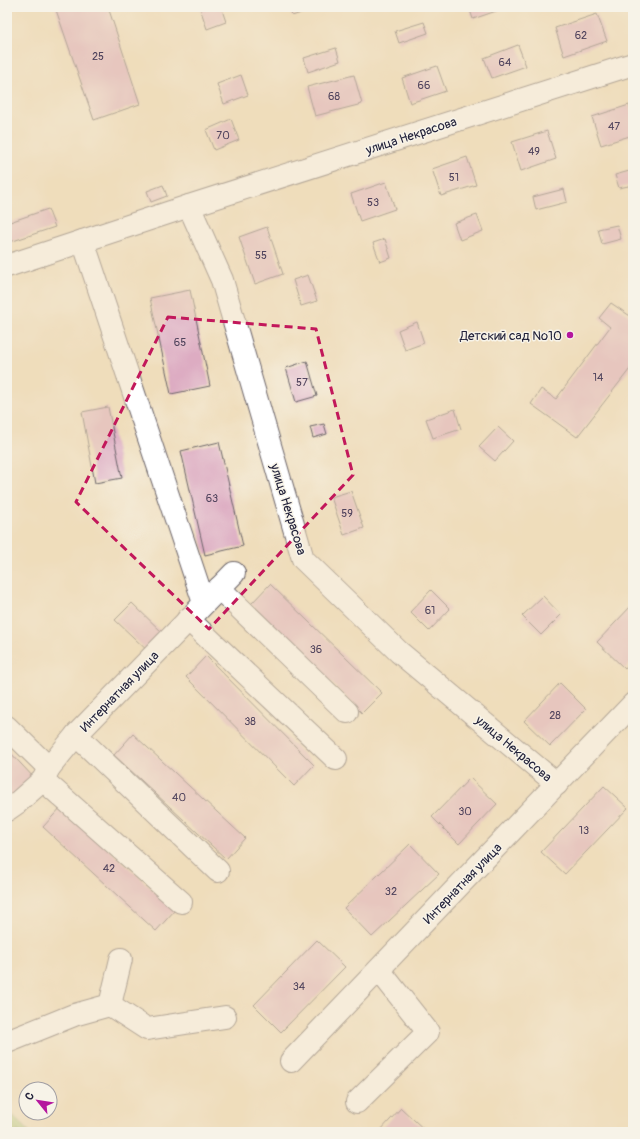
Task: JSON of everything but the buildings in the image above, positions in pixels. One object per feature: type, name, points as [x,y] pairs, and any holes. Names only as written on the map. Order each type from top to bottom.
[{"type":"street","name":"улица Некрасова","points":[[7,266],[189,206],[633,64]]},
{"type":"street","name":"улица Некрасова","points":[[189,206],[222,280],[303,559],[399,652],[557,784]]},
{"type":"street","points":[[83,241],[219,588],[347,712]]},
{"type":"street","name":"Интернатная улица","points":[[7,810],[17,803],[46,774],[76,735],[219,588]]},
{"type":"street","points":[[188,619],[336,759]]},
{"type":"street","name":"Интернатная улица","points":[[291,1061],[633,704]]},
{"type":"street","points":[[7,727],[46,774],[181,902]]},
{"type":"street","points":[[76,735],[218,871]]},
{"type":"street","points":[[110,1005],[121,959]]},
{"type":"street","points":[[357,1102],[428,1032],[379,970]]},
{"type":"street","points":[[7,1042],[74,1015],[110,1005],[147,1029],[225,1017]]},
{"type":"highlighted area","points":[[168,317],[316,329],[353,475],[209,629],[76,502]]},
{"type":"green space","points":[[7,1110],[30,1132],[7,1132]]},
{"type":"place","name":"Детский сад №10","points":[[570,335]]}]
